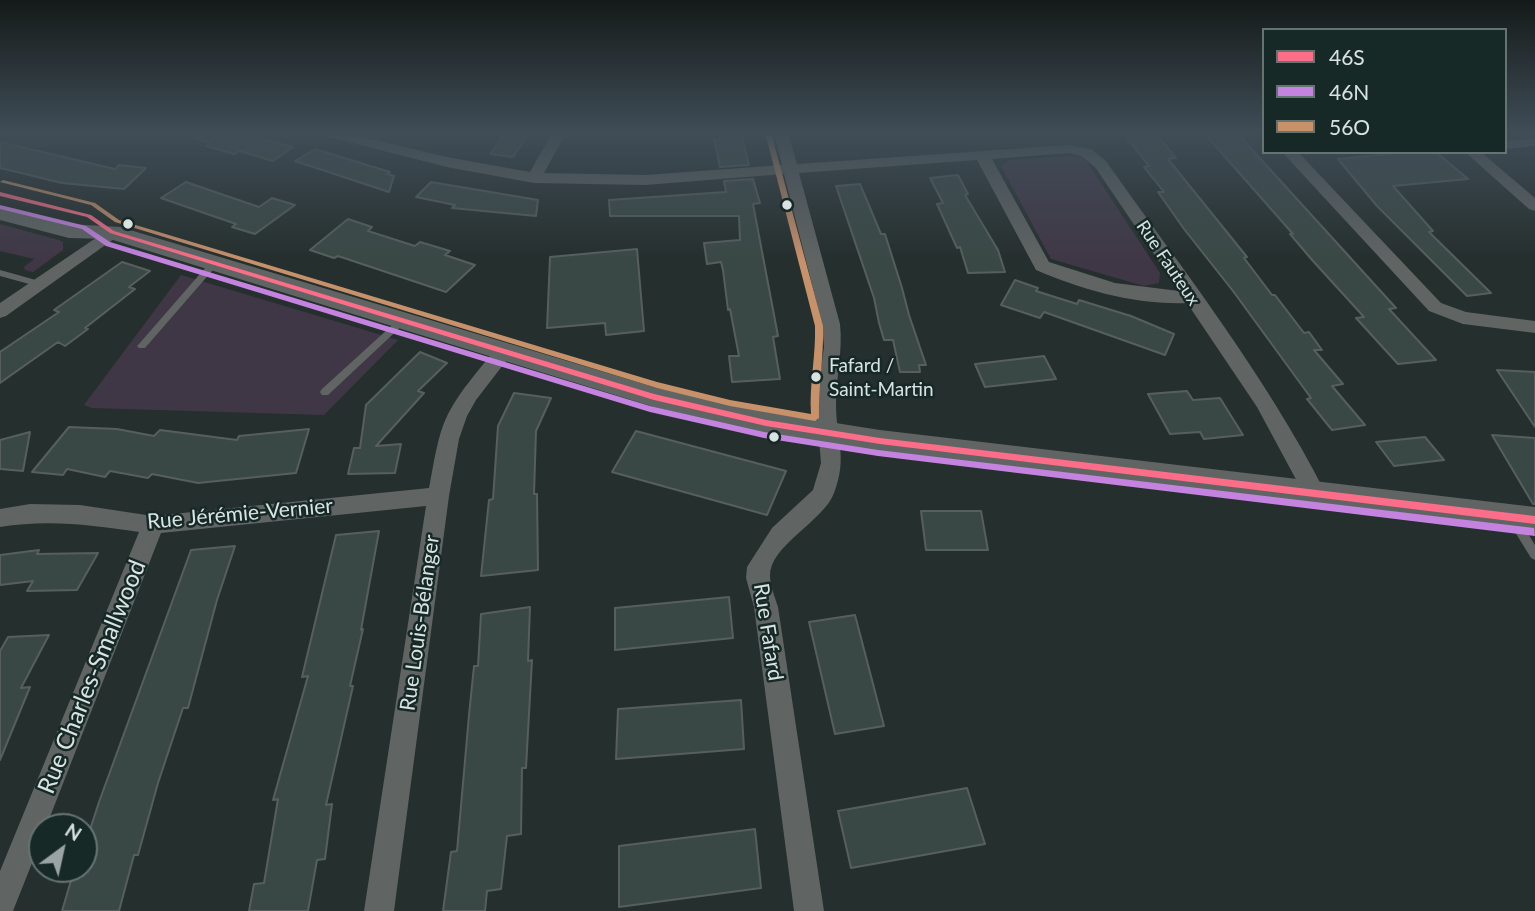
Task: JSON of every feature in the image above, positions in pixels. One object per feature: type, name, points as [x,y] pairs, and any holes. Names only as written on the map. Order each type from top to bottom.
[{"type":"main road","points":[[0,194],[89,216],[112,232]]},
{"type":"main road","points":[[0,213],[69,231],[112,232],[683,405],[829,433],[1523,519]]},
{"type":"street","name":"Rue Fauteux","points":[[517,176],[614,182],[709,176]]},
{"type":"street","name":"Rue Fafard","points":[[791,176],[833,336],[826,404],[832,463],[822,495],[772,545],[759,567],[758,578],[766,607],[809,911]]},
{"type":"street","points":[[993,176],[1042,265],[1145,296],[1167,299],[1190,297]]},
{"type":"street","name":"Rue Fauteux","points":[[1107,176],[1264,402],[1292,447],[1314,492]]},
{"type":"street","points":[[1311,176],[1435,307],[1463,318],[1535,327]]},
{"type":"street","points":[[1499,176],[1535,206]]},
{"type":"street","points":[[0,312],[112,232]]},
{"type":"street","name":"Rue Louis-Bélanger","points":[[379,911],[438,496],[449,439],[457,416],[469,395],[504,352]]},
{"type":"street","name":"Rue Jérémie-Vernier","points":[[0,518],[30,513],[80,514],[153,525],[438,496]]},
{"type":"street","name":"Rue Charles-Smallwood","points":[[0,907],[153,525]]},
{"type":"lane","points":[[142,346],[215,262]]},
{"type":"lane","points":[[0,273],[40,284]]},
{"type":"lane","points":[[325,392],[403,320]]},
{"type":"lane","points":[[1523,519],[1535,555]]},
{"type":"shaded area","points":[[1006,176],[1096,176],[1160,273],[1159,283],[1144,286],[1051,259]]},
{"type":"shaded area","points":[[0,224],[59,240],[63,242],[63,250],[33,272],[25,270],[24,267],[34,259],[0,251]]},
{"type":"shaded area","points":[[181,275],[398,340],[324,415],[92,408],[84,405]]},
{"type":"building","points":[[31,176],[138,176],[124,189],[62,183]]},
{"type":"building","points":[[339,176],[394,176],[389,192]]},
{"type":"building","points":[[958,176],[968,194],[965,195],[998,250],[1005,272],[968,273],[960,247],[957,248],[937,204],[943,203],[930,178]]},
{"type":"building","points":[[1151,176],[1181,176],[1247,257],[1244,258],[1272,295],[1275,295],[1304,333],[1309,332],[1322,350],[1314,350],[1343,384],[1332,386],[1365,425],[1332,430],[1307,399],[1311,398],[1233,291],[1158,192],[1164,192]]},
{"type":"building","points":[[1241,176],[1276,176],[1396,308],[1389,309],[1436,360],[1398,364],[1356,318],[1364,317],[1290,234],[1293,234]]},
{"type":"building","points":[[1352,176],[1464,176],[1468,179],[1393,186],[1433,231],[1429,232],[1491,293],[1467,296],[1377,206]]},
{"type":"building","points":[[753,179],[760,203],[753,204],[778,336],[773,337],[780,379],[732,382],[729,356],[739,356],[730,309],[728,310],[723,270],[721,262],[707,264],[704,243],[740,240],[739,216],[610,216],[609,200],[726,192],[724,181]]},
{"type":"building","points":[[186,182],[259,207],[272,198],[295,205],[255,234],[232,227],[236,224],[161,198]]},
{"type":"building","points":[[431,182],[538,200],[536,216],[452,208],[455,205],[416,197]]},
{"type":"building","points":[[860,184],[881,234],[885,234],[926,365],[919,365],[920,372],[900,372],[893,340],[884,340],[874,298],[836,186]]},
{"type":"building","points":[[348,219],[372,227],[368,231],[415,246],[420,242],[450,251],[445,255],[475,265],[446,292],[338,256],[334,258],[310,250]]},
{"type":"building","points":[[637,249],[644,331],[606,335],[605,323],[547,328],[550,257]]},
{"type":"building","points":[[122,262],[150,271],[129,287],[135,289],[85,328],[88,329],[65,346],[58,342],[0,383],[0,352],[59,312],[54,310]]},
{"type":"building","points":[[1015,280],[1038,288],[1036,291],[1077,304],[1079,300],[1131,316],[1174,334],[1165,355],[1044,312],[1040,318],[1001,305]]},
{"type":"building","points":[[420,352],[447,363],[418,391],[424,393],[376,446],[401,444],[395,473],[348,474],[354,448],[360,448],[366,405]]},
{"type":"building","points":[[1044,356],[1056,379],[985,387],[975,364]]},
{"type":"building","points":[[1497,370],[1535,372],[1535,427]]},
{"type":"building","points":[[1187,391],[1193,400],[1220,398],[1243,435],[1204,439],[1200,432],[1170,434],[1148,394]]},
{"type":"building","points":[[514,393],[551,398],[536,431],[534,494],[537,494],[538,570],[481,576],[489,500],[493,499],[498,426]]},
{"type":"building","points":[[69,427],[117,429],[154,436],[160,430],[237,440],[239,436],[309,429],[296,473],[198,483],[152,474],[148,478],[110,471],[105,477],[67,469],[63,475],[32,472]]},
{"type":"building","points":[[636,431],[786,471],[767,515],[612,472]]},
{"type":"building","points":[[30,432],[23,471],[0,469],[0,440]]},
{"type":"building","points":[[1492,435],[1535,438],[1535,504],[1533,504]]},
{"type":"building","points":[[1425,437],[1444,460],[1394,466],[1376,442]]},
{"type":"building","points":[[921,511],[981,511],[988,550],[926,550]]},
{"type":"building","points":[[379,531],[361,630],[363,629],[350,686],[353,686],[326,805],[332,804],[325,859],[317,860],[308,911],[249,911],[254,884],[264,883],[278,799],[273,800],[308,676],[302,677],[336,535]]},
{"type":"building","points":[[235,546],[217,600],[188,708],[183,708],[138,855],[134,855],[119,911],[62,911],[70,883],[98,883],[98,813],[95,813],[191,550]]},
{"type":"building","points":[[39,550],[37,554],[98,553],[77,590],[27,591],[33,581],[0,585],[0,555]]},
{"type":"building","points":[[729,597],[733,638],[615,650],[615,608]]},
{"type":"building","points":[[530,607],[528,661],[532,660],[526,768],[522,768],[521,834],[507,836],[501,889],[487,891],[485,911],[443,911],[451,852],[457,851],[474,666],[478,666],[481,614]]},
{"type":"building","points":[[855,615],[884,726],[835,734],[809,622]]},
{"type":"building","points":[[49,635],[21,688],[30,687],[0,760],[0,651],[8,637]]},
{"type":"building","points":[[741,700],[744,749],[616,759],[618,709]]},
{"type":"building","points":[[967,788],[985,844],[851,868],[838,811]]},
{"type":"building","points":[[755,829],[761,888],[619,907],[619,846]]},
{"type":"transit line","name":"56O","points":[[3,182],[93,204],[117,221],[657,385],[730,403],[815,418],[819,326],[779,176]]},
{"type":"transit line","name":"46S","points":[[0,194],[89,216],[112,232],[654,397],[766,423],[880,441],[1535,520]]},
{"type":"transit line","name":"46N","points":[[0,207],[84,227],[108,244],[650,409],[764,435],[878,453],[1534,532]]},
{"type":"place","name":"Fafard / Saint-Martin","points":[[816,377]]}]
